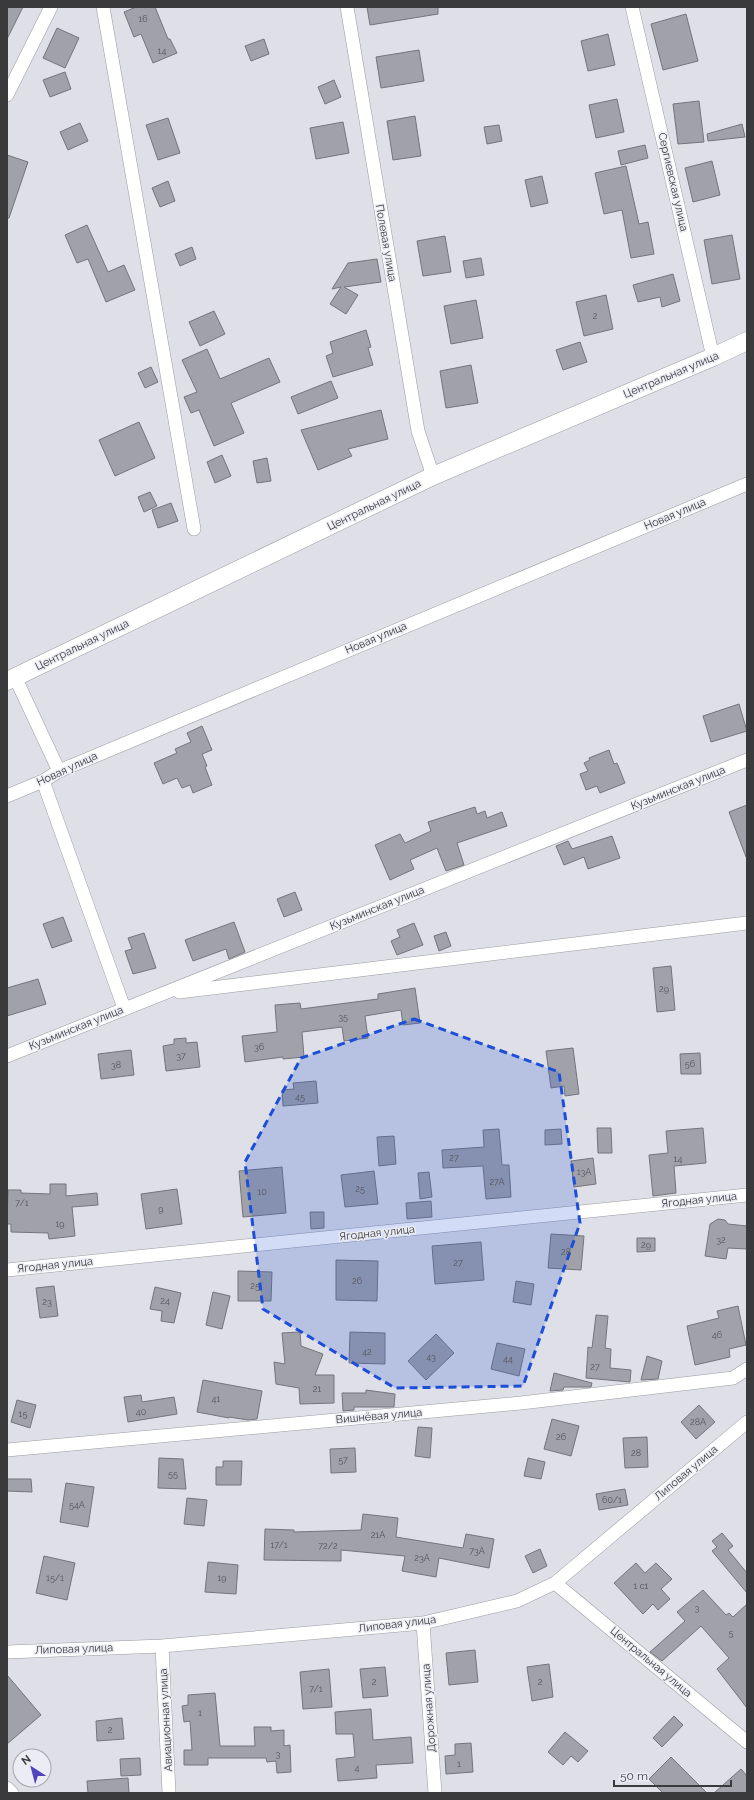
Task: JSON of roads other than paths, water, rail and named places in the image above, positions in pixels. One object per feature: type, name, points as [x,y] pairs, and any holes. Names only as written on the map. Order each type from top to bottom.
[{"type":"street","points":[[7,95],[51,7]]},
{"type":"street","points":[[103,7],[194,529]]},
{"type":"street","name":"Полевая улица","points":[[347,7],[418,431],[433,476]]},
{"type":"street","name":"Сергиевская улица","points":[[632,7],[713,357]]},
{"type":"street","name":"Центральная улица","points":[[11,679],[433,476],[713,357],[747,341]]},
{"type":"street","name":"Новая улица","points":[[7,796],[43,781],[59,771],[747,484]]},
{"type":"street","points":[[11,679],[59,771]]},
{"type":"street","name":"Кузьминская улица","points":[[7,1056],[747,760]]},
{"type":"street","points":[[43,781],[124,1008]]},
{"type":"street","points":[[160,994],[747,923]]},
{"type":"street","name":"Ягодная улица","points":[[7,1270],[747,1195]]},
{"type":"street","name":"Вишнёвая улица","points":[[7,1450],[521,1403],[733,1378],[747,1369]]},
{"type":"street","name":"Липовая улица","points":[[7,1652],[162,1646],[423,1623],[517,1601],[555,1583],[747,1422]]},
{"type":"street","name":"Центральная улица","points":[[555,1583],[747,1742]]},
{"type":"street","name":"Дорожная улица","points":[[423,1623],[435,1793]]},
{"type":"street","name":"Авиационная улица","points":[[162,1646],[169,1793]]},
{"type":"street","points":[[7,1788],[12,1793]]}]
